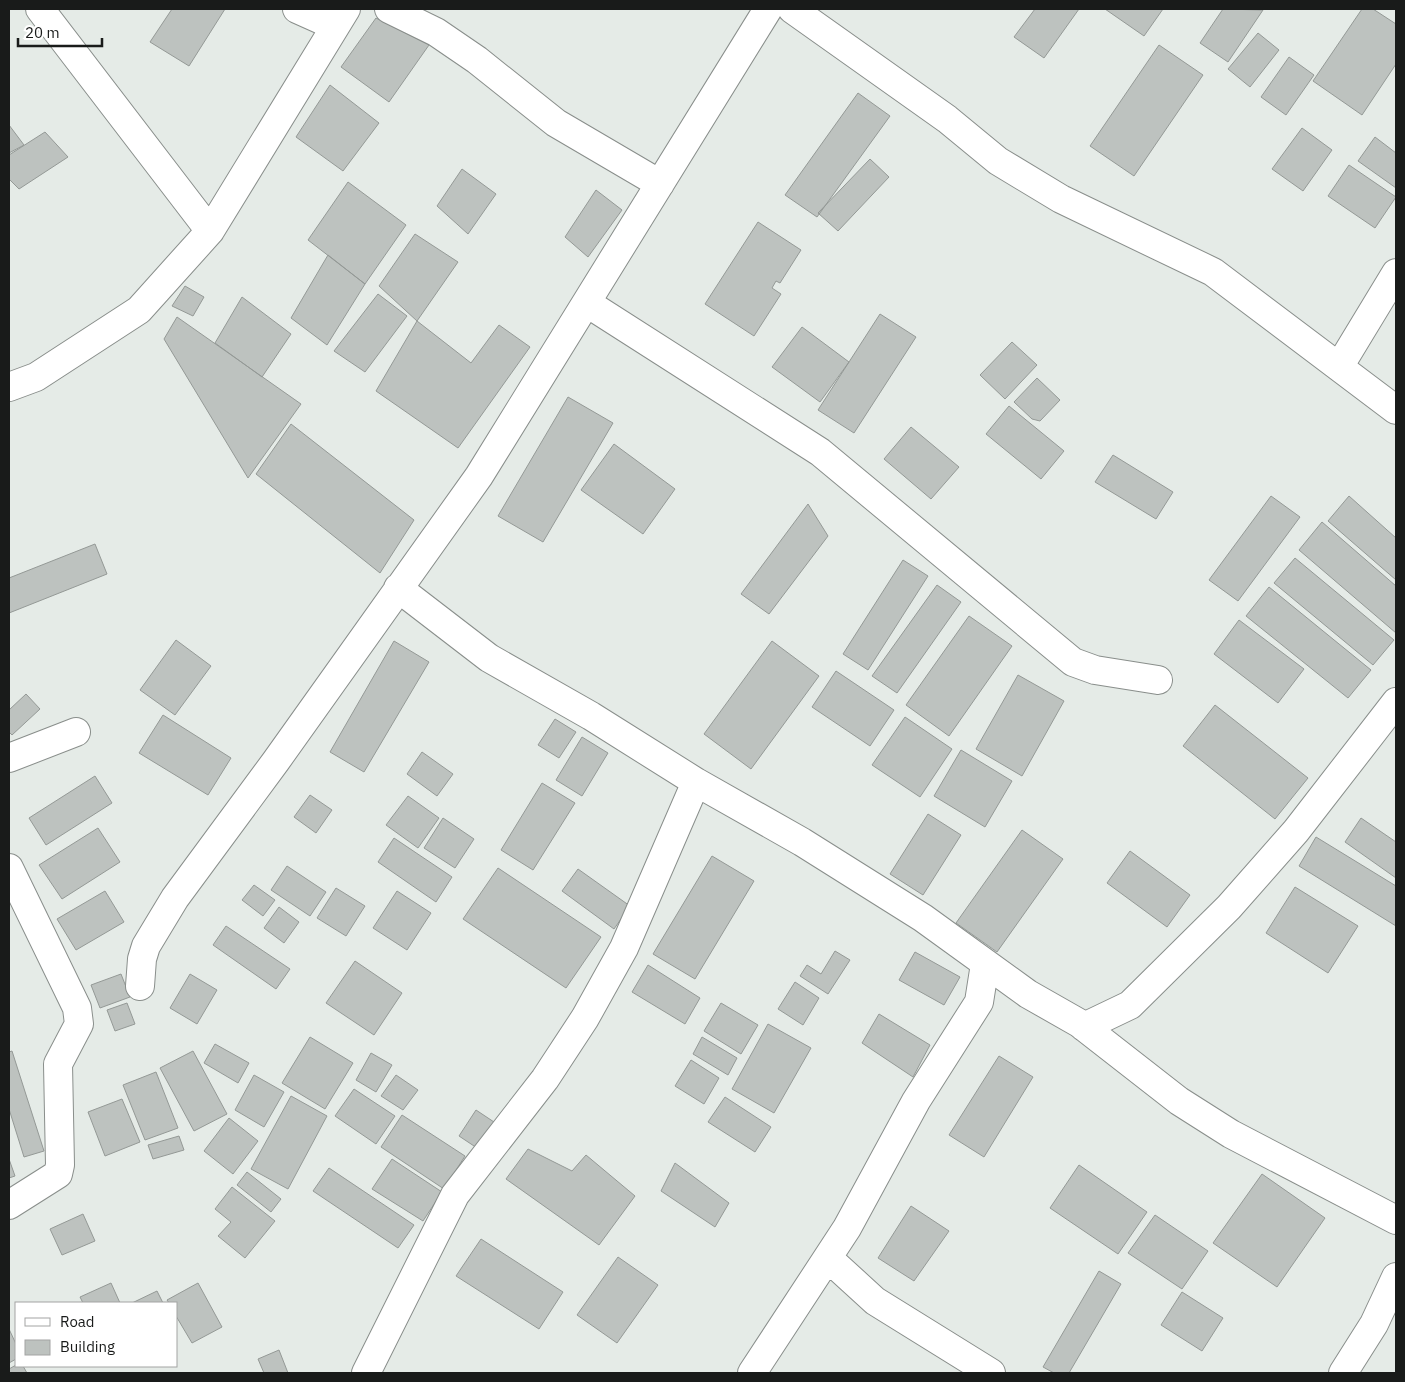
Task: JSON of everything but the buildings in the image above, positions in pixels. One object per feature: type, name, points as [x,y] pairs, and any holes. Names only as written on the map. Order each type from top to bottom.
[{"type":"street","points":[[40,9],[210,231]]},
{"type":"street","points":[[9,387],[36,377],[139,310],[210,231],[341,18],[296,9]]},
{"type":"street","points":[[389,9],[436,32],[477,60],[556,123],[660,184]]},
{"type":"street","points":[[140,986],[142,959],[146,946],[175,898],[276,761],[479,476],[768,9]]},
{"type":"street","points":[[792,9],[947,119],[998,161],[1061,199],[1213,272],[1396,410]]},
{"type":"street","points":[[1339,367],[1396,273]]},
{"type":"street","points":[[587,303],[820,452],[1073,662],[1095,670],[1158,680]]},
{"type":"street","points":[[398,588],[489,658],[591,716],[696,782],[802,842],[923,918],[1020,989],[1084,1027],[1179,1101],[1231,1134],[1396,1220]]},
{"type":"street","points":[[1084,1027],[1130,1005],[1229,907],[1296,831],[1396,702]]},
{"type":"street","points":[[9,758],[76,732]]},
{"type":"street","points":[[366,1373],[455,1195],[545,1079],[585,1018],[624,948],[696,782]]},
{"type":"street","points":[[9,868],[77,1008],[79,1024],[58,1064],[60,1164],[58,1174],[9,1205]]},
{"type":"street","points":[[752,1373],[847,1228],[916,1101],[979,1002],[985,964]]},
{"type":"street","points":[[979,1002],[1020,989]]},
{"type":"street","points":[[828,1258],[875,1301],[991,1373]]},
{"type":"street","points":[[1343,1373],[1374,1324],[1396,1277]]}]
